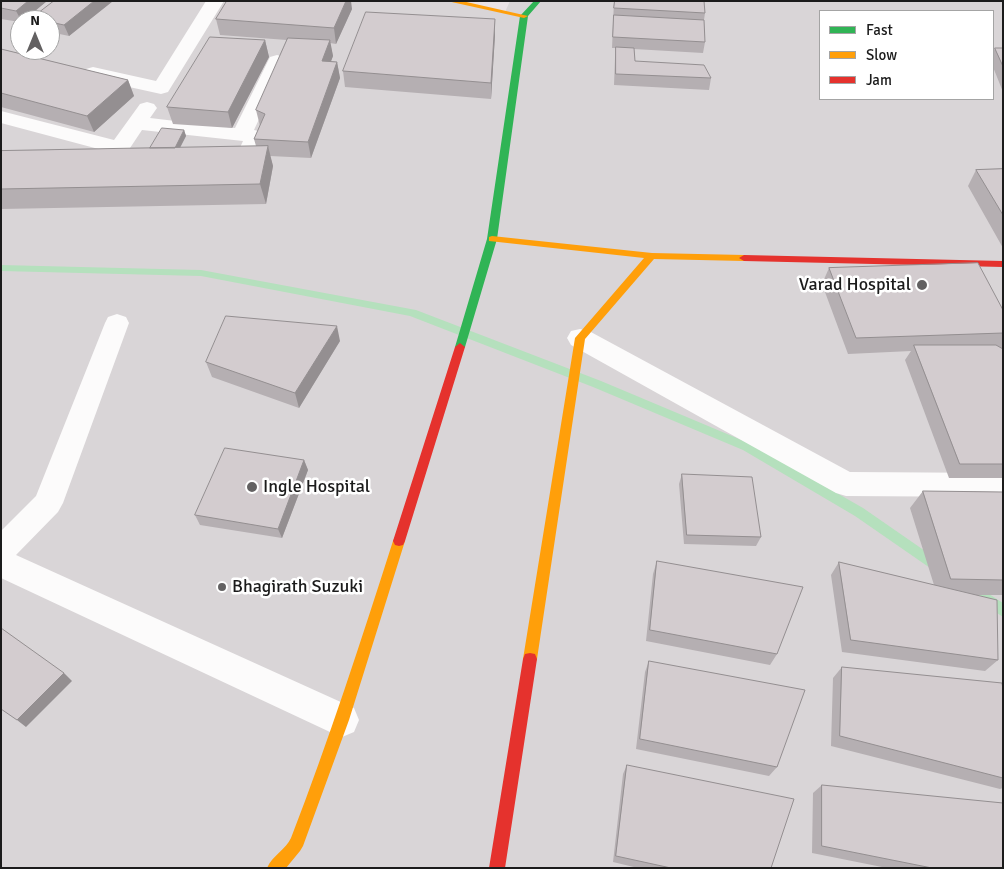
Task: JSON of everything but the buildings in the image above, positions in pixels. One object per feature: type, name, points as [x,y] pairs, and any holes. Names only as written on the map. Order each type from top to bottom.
[{"type":"main road","points":[[450,1],[524,16]]},
{"type":"main road","points":[[286,860],[342,720],[451,377],[492,239],[524,16],[538,1]]},
{"type":"main road","points":[[492,239],[652,256],[1003,264]]},
{"type":"main road","points":[[497,868],[580,338],[652,256]]},
{"type":"street","points":[[119,157],[136,123],[161,88],[215,1]]},
{"type":"street","points":[[242,134],[278,61]]},
{"type":"street","points":[[76,69],[161,88]]},
{"type":"street","points":[[1,117],[119,157]]},
{"type":"street","points":[[136,123],[255,136],[245,160],[206,161]]},
{"type":"street","points":[[70,161],[119,157]]},
{"type":"street","points":[[1,551],[48,503],[117,324]]},
{"type":"street","points":[[580,338],[846,484],[1003,485]]},
{"type":"street","points":[[1,563],[342,720]]},
{"type":"shaded area","points":[[1,1],[450,1],[505,12],[510,1],[1003,1],[1003,868],[1,868]]},
{"type":"waterway","points":[[1,268],[201,273],[412,313],[597,384],[747,447],[859,512],[937,566]]},
{"type":"waterway","points":[[967,586],[1003,611]]},
{"type":"traffic: fast","points":[[460,347],[492,239],[524,16],[538,1]]},
{"type":"traffic: slow","points":[[450,1],[524,16]]},
{"type":"traffic: slow","points":[[492,239],[652,256],[744,258]]},
{"type":"traffic: slow","points":[[530,659],[580,338],[652,256]]},
{"type":"traffic: slow","points":[[275,868],[295,846],[342,720],[399,541]]},
{"type":"traffic: jam","points":[[744,258],[1003,264]]},
{"type":"traffic: jam","points":[[399,541],[460,347]]},
{"type":"traffic: jam","points":[[497,868],[530,659]]},
{"type":"place","name":"Varad Hospital","points":[[922,285]]},
{"type":"place","name":"Ingle Hospital","points":[[252,487]]},
{"type":"place","name":"Bhagirath Suzuki","points":[[222,587]]}]
